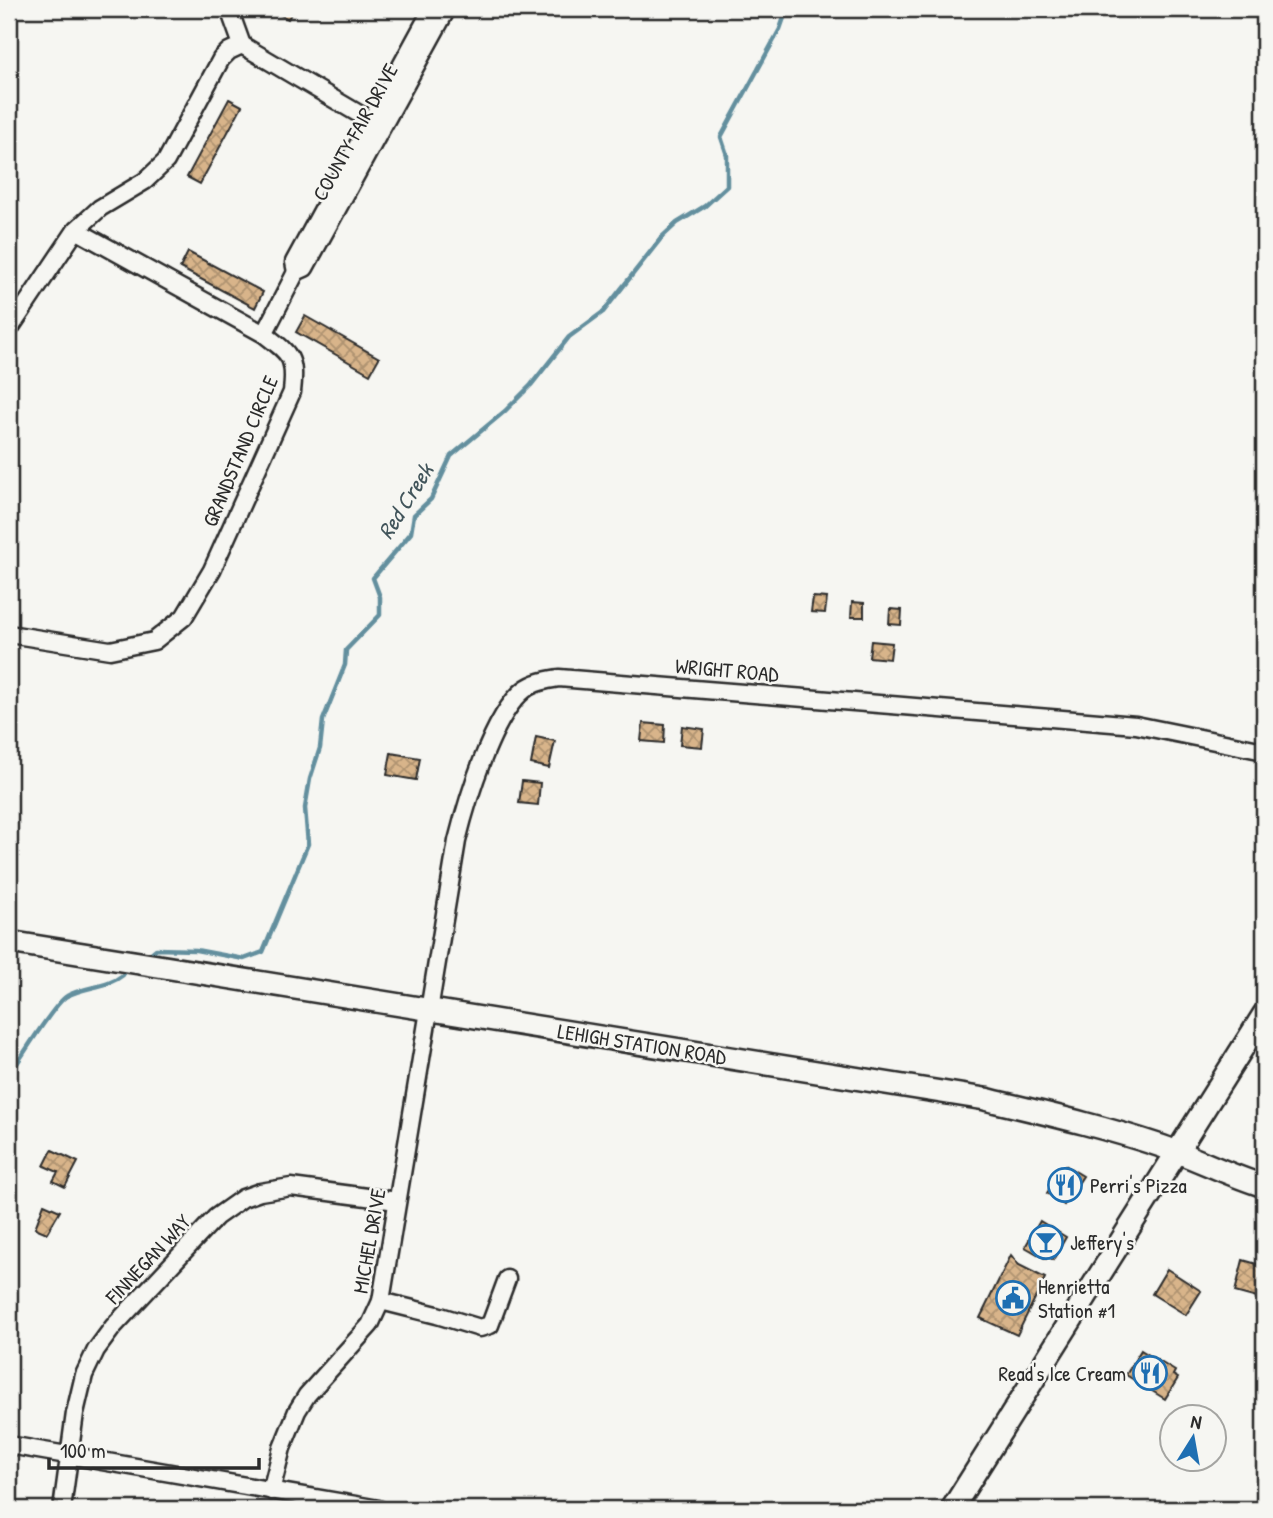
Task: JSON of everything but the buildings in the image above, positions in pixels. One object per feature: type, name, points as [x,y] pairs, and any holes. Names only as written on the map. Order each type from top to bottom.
[{"type":"main road","name":"LEHIGH STATION ROAD","points":[[9,942],[985,1099],[1094,1125],[1177,1152],[1242,1180],[1264,1186]]},
{"type":"main road","points":[[953,1509],[1264,1014]]},
{"type":"street","points":[[229,9],[242,45],[371,121]]},
{"type":"street","name":"COUNTY FAIR DRIVE","points":[[296,272],[293,262],[432,9]]},
{"type":"street","name":"COUNTY FAIR DRIVE","points":[[264,334],[296,272],[305,268],[447,9]]},
{"type":"street","points":[[9,330],[76,230],[100,208],[157,172],[171,152],[221,59],[229,51],[242,45]]},
{"type":"street","name":"GRANDSTAND CIRCLE","points":[[9,634],[110,650],[154,641],[184,617],[212,570],[292,391],[295,369],[289,353],[264,334],[76,230]]},
{"type":"street","name":"WRIGHT ROAD","points":[[429,1010],[457,841],[467,801],[479,768],[514,701],[525,688],[542,681],[559,678],[587,680],[1136,725],[1264,751]]},
{"type":"street","name":"MICHEL DRIVE","points":[[271,1491],[282,1448],[297,1410],[307,1395],[370,1325],[381,1301],[429,1010]]},
{"type":"street","name":"FINNEGAN WAY","points":[[62,1509],[75,1413],[84,1374],[96,1350],[216,1217],[229,1206],[260,1192],[291,1187],[397,1201]]},
{"type":"street","points":[[381,1301],[480,1328],[490,1325],[507,1279]]},
{"type":"street","points":[[9,1445],[379,1509]]},
{"type":"waterway","name":"Red Creek","points":[[150,954],[156,949],[196,950],[244,959],[263,952],[308,844],[305,808],[310,779],[320,748],[323,720],[345,665],[346,650],[380,615],[380,597],[373,578],[411,533],[414,515],[431,499],[451,456],[505,411],[531,385],[569,337],[603,312],[662,237],[677,223],[705,206],[727,186],[727,155],[721,137],[780,29],[787,9]]},
{"type":"waterway","name":"Red Creek","points":[[9,1076],[62,1000],[123,975]]},
{"type":"place","name":"Perri's Pizza","points":[[1065,1185]]},
{"type":"place","name":"Jeffery's","points":[[1046,1242]]},
{"type":"place","name":"Henrietta Station #1","points":[[1013,1298]]},
{"type":"place","name":"Read's Ice Cream","points":[[1150,1373]]}]
